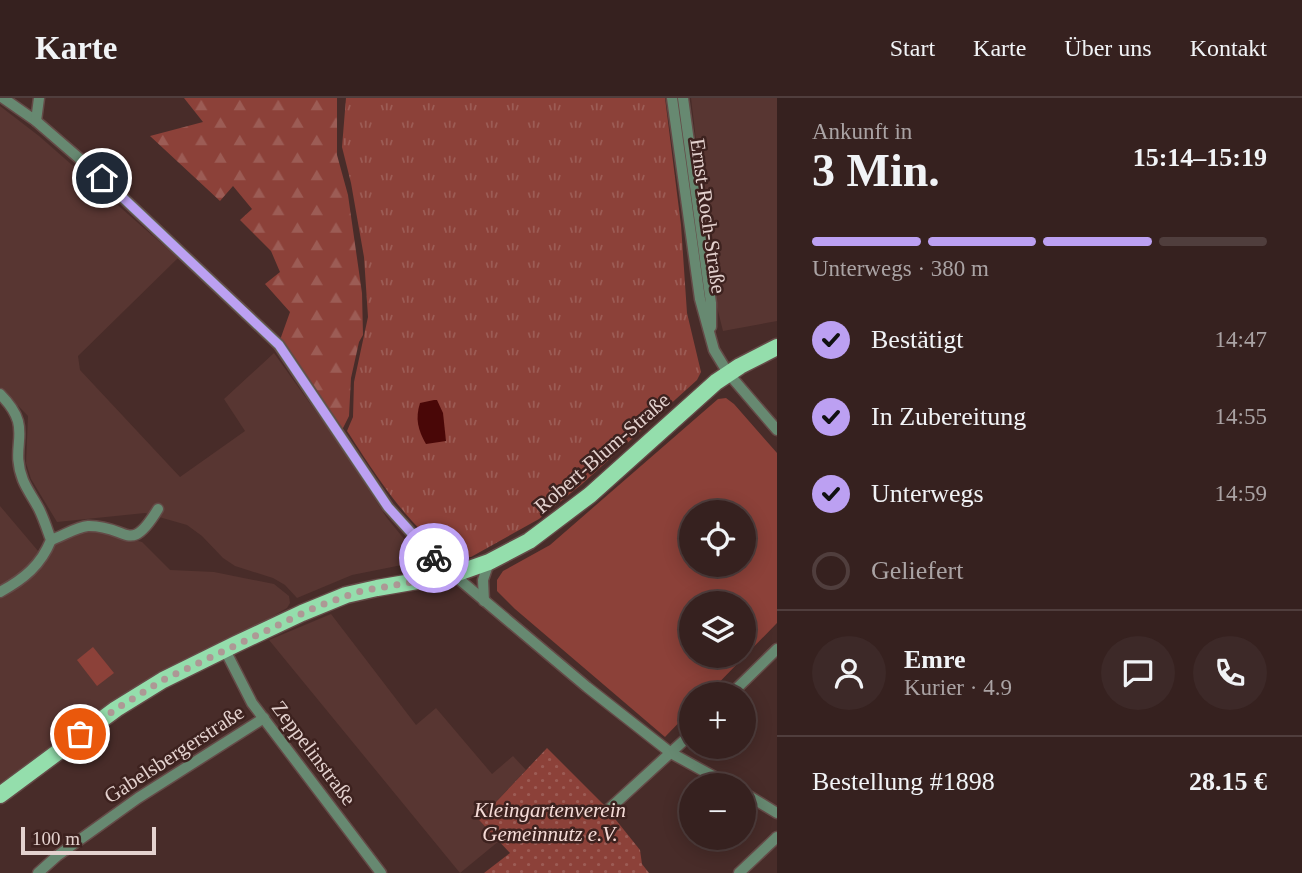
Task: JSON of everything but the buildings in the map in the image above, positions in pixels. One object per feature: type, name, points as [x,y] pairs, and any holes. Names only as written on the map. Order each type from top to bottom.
[{"type":"main road","name":"Robert-Blum-Straße","points":[[0,795],[116,709],[163,680],[302,613],[346,595],[453,575],[489,562],[529,541],[566,515],[695,399],[728,373],[777,347]]},
{"type":"street","points":[[3,98],[36,121],[102,178],[279,345],[388,507],[414,538],[453,575],[587,687],[671,753],[707,773]]},
{"type":"street","points":[[36,121],[38,98]]},
{"type":"street","name":"Ernst-Roch-Straße","points":[[672,98],[700,299],[710,338],[716,355],[728,373],[777,430]]},
{"type":"street","name":"Ernst-Roch-Straße","points":[[683,98],[711,303],[710,338]]},
{"type":"street","points":[[0,394],[13,409],[20,423],[17,460],[23,482],[41,512],[51,540],[44,558],[26,576],[0,592]]},
{"type":"street","points":[[51,540],[86,526],[103,527],[135,536],[146,528],[158,509]]},
{"type":"street","points":[[409,583],[420,565],[420,554],[414,538]]},
{"type":"street","points":[[484,601],[483,580],[489,562]]},
{"type":"street","points":[[743,682],[777,649]]},
{"type":"street","name":"Zeppelinstraße","points":[[225,650],[252,703],[381,873]]},
{"type":"street","name":"Gabelsbergerstraße","points":[[38,873],[57,856],[138,798],[264,718]]},
{"type":"street","points":[[609,809],[679,745]]},
{"type":"street","points":[[756,800],[777,813]]},
{"type":"street","points":[[740,873],[777,836]]},
{"type":"shaded area","points":[[691,98],[777,98],[777,321],[723,331],[715,299]]},
{"type":"shaded area","points":[[0,106],[39,136],[178,258],[78,356],[80,370],[180,477],[245,431],[224,399],[274,353],[339,444],[387,518],[409,545],[402,565],[352,575],[297,598],[285,585],[273,578],[235,566],[187,525],[145,513],[57,522],[31,479],[26,463],[28,416],[0,387]]},
{"type":"shaded area","points":[[437,400],[443,413],[446,441],[426,444],[418,424],[418,409],[420,403]]},
{"type":"shaded area","points":[[0,506],[44,558],[51,540],[86,526],[142,542],[170,570],[214,572],[274,584],[289,596],[290,603],[287,608],[148,689],[0,795]]},
{"type":"shaded area","points":[[331,614],[416,725],[436,708],[492,774],[513,756],[526,770],[479,820],[499,841],[460,873],[269,640]]},
{"type":"green space","points":[[184,98],[337,98],[337,155],[348,195],[362,293],[363,335],[351,378],[349,416],[342,430],[280,340],[290,312],[265,284],[280,272],[271,251],[240,220],[252,209],[233,186],[220,201],[150,136],[203,122]]},
{"type":"green space","points":[[346,98],[665,98],[681,225],[687,313],[701,372],[697,380],[582,484],[539,519],[471,557],[454,554],[436,544],[418,528],[384,486],[347,431],[353,417],[354,382],[368,317],[364,257],[342,147]]},
{"type":"green space","points":[[726,398],[734,404],[777,453],[777,623],[756,645],[756,591],[679,591],[679,668],[733,668],[720,682],[679,682],[679,722],[665,737],[497,591],[497,580],[503,571],[550,545],[718,399]]},
{"type":"green space","points":[[93,647],[114,673],[97,686],[77,660]]},
{"type":"green space","name":"Kleingartenverein Gemeinnutz e.V.","points":[[547,748],[604,805],[640,850],[642,864],[649,873],[484,873],[510,853],[479,820]]},
{"type":"way so far","points":[[80,734],[163,680],[318,606],[361,591],[453,575],[434,558]]},
{"type":"route","points":[[102,178],[279,345],[388,507],[434,558]]}]
